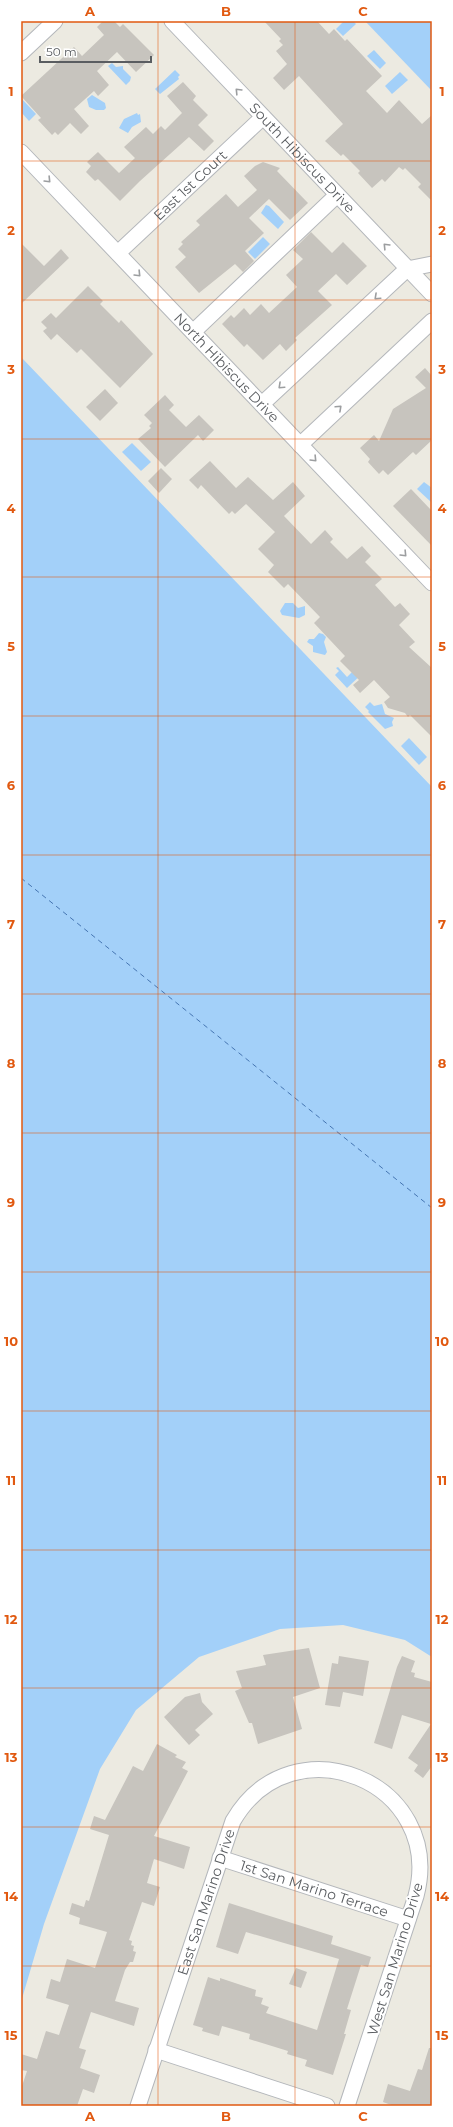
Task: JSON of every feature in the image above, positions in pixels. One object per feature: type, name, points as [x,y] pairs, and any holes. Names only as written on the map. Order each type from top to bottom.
[{"type":"street","points":[[21,53],[54,21]]},
{"type":"street","name":"South Hibiscus Drive","points":[[172,21],[432,294]]},
{"type":"street","name":"East 1st Court","points":[[118,253],[263,117]]},
{"type":"street","name":"North Hibiscus Drive","points":[[21,152],[432,583]]},
{"type":"street","points":[[192,332],[337,195]]},
{"type":"street","points":[[262,404],[408,269],[432,264]]},
{"type":"street","points":[[300,445],[432,321]]},
{"type":"street","name":"East San Marino Drive","points":[[138,2106],[220,1858],[238,1812],[254,1796],[270,1783],[281,1777],[306,1771],[326,1769],[344,1772]]},
{"type":"street","name":"West San Marino Drive","points":[[344,1772],[378,1787],[397,1806],[411,1827],[418,1848],[421,1872],[408,1920],[348,2106]]},
{"type":"street","name":"1st San Marino Terrace","points":[[220,1858],[408,1920]]},
{"type":"street","points":[[156,2050],[327,2106]]},
{"type":"water","points":[[344,21],[353,21],[356,24],[343,36],[336,29]]},
{"type":"water","points":[[365,21],[432,21],[432,91]]},
{"type":"water","points":[[374,50],[386,63],[380,69],[367,56]]},
{"type":"water","points":[[112,63],[116,67],[123,66],[123,69],[131,77],[130,81],[126,85],[108,66]]},
{"type":"water","points":[[175,70],[180,75],[178,77],[179,79],[160,94],[155,89]]},
{"type":"water","points":[[400,72],[408,80],[392,94],[385,86]]},
{"type":"water","points":[[92,95],[105,103],[106,108],[104,110],[96,110],[89,107],[87,99]]},
{"type":"water","points":[[21,98],[36,114],[29,121],[21,112]]},
{"type":"water","points":[[137,113],[138,115],[140,114],[141,122],[132,127],[128,133],[119,128],[124,119]]},
{"type":"water","points":[[266,205],[269,206],[284,222],[278,229],[261,213]]},
{"type":"water","points":[[263,237],[270,244],[255,259],[248,252]]},
{"type":"water","points":[[21,357],[432,787],[432,1657],[405,1640],[343,1625],[280,1629],[199,1657],[136,1710],[100,1769],[44,1924],[21,2002]]},
{"type":"water","points":[[132,443],[151,462],[141,471],[122,452]]},
{"type":"water","points":[[424,482],[432,488],[431,502],[417,489]]},
{"type":"water","points":[[285,603],[293,603],[298,608],[305,606],[305,615],[299,618],[282,615],[280,611]]},
{"type":"water","points":[[319,633],[326,637],[324,642],[327,652],[325,655],[313,652],[313,646],[307,642],[309,639],[314,639]]},
{"type":"water","points":[[358,666],[364,672],[347,688],[335,675],[339,671],[336,668],[338,667],[347,677]]},
{"type":"water","points":[[370,702],[374,706],[382,704],[385,714],[394,718],[392,722],[393,726],[385,729],[368,712],[369,711],[365,707]]},
{"type":"water","points":[[409,738],[427,757],[419,765],[401,746]]},
{"type":"building","points":[[103,21],[114,21],[120,27],[123,24],[154,55],[136,72],[117,52],[97,71],[109,85],[98,96],[94,91],[74,109],[89,126],[81,134],[70,123],[58,135],[55,132],[52,135],[38,120],[41,118],[21,96],[74,47],[82,56],[104,35],[97,27]]},
{"type":"building","points":[[264,21],[317,21],[329,34],[334,29],[345,41],[347,39],[382,76],[366,91],[387,113],[399,100],[422,124],[432,115],[432,201],[418,187],[421,184],[405,168],[403,170],[399,167],[385,182],[382,179],[372,188],[358,173],[360,171],[343,154],[341,156],[325,141],[343,124],[299,76],[284,90],[273,78],[287,64],[276,51],[283,45],[279,41],[281,39]]},
{"type":"building","points":[[183,82],[196,96],[193,100],[208,115],[198,125],[214,141],[204,151],[189,137],[120,201],[98,179],[95,181],[86,172],[91,166],[87,162],[98,152],[119,173],[135,158],[124,147],[146,127],[153,134],[161,126],[165,130],[182,113],[167,96]]},
{"type":"building","points":[[263,162],[280,168],[277,171],[308,203],[290,220],[269,199],[249,218],[264,233],[245,251],[254,261],[243,272],[235,264],[199,293],[175,267],[186,257],[178,249],[183,244],[181,242],[200,225],[196,221],[226,194],[238,207],[257,190],[244,176],[255,166]]},
{"type":"building","points":[[311,232],[332,253],[343,242],[367,266],[347,285],[336,274],[318,291],[332,305],[295,338],[297,340],[286,351],[280,344],[263,360],[247,344],[244,347],[222,324],[231,315],[234,318],[244,308],[250,315],[261,304],[269,313],[297,287],[286,275],[303,259],[293,250]]},
{"type":"building","points":[[21,243],[44,266],[61,249],[69,258],[21,304]]},
{"type":"building","points":[[88,286],[103,301],[100,304],[119,323],[121,320],[153,354],[120,388],[81,349],[77,353],[57,334],[51,340],[43,331],[47,328],[41,322],[51,313],[56,318]]},
{"type":"building","points":[[425,368],[432,376],[432,440],[416,455],[413,452],[388,475],[383,470],[379,474],[368,462],[370,459],[360,448],[374,435],[379,441],[393,409],[426,388],[415,377]]},
{"type":"building","points":[[105,389],[118,403],[100,421],[86,407]]},
{"type":"building","points":[[165,395],[174,405],[169,410],[186,427],[199,415],[214,430],[203,441],[198,435],[165,467],[138,439],[151,428],[149,426],[152,423],[144,415]]},
{"type":"building","points":[[210,461],[236,488],[248,477],[273,500],[293,482],[305,496],[284,516],[311,544],[325,530],[333,539],[330,542],[347,559],[362,546],[371,556],[365,562],[382,579],[375,585],[395,607],[400,603],[410,614],[399,625],[415,642],[409,647],[432,668],[432,737],[410,715],[408,717],[405,713],[388,708],[384,702],[390,697],[374,680],[360,693],[353,685],[359,680],[340,661],[345,656],[314,623],[320,617],[288,584],[284,588],[268,572],[274,565],[258,549],[275,532],[246,504],[235,514],[232,511],[229,514],[201,485],[198,489],[189,480]]},
{"type":"building","points":[[161,468],[172,479],[159,493],[148,481]]},
{"type":"building","points":[[411,489],[432,511],[432,546],[393,506]]},
{"type":"building","points":[[309,1648],[320,1688],[293,1697],[302,1729],[258,1744],[252,1723],[249,1723],[235,1691],[242,1688],[236,1671],[266,1665],[263,1655]]},
{"type":"building","points":[[339,1656],[369,1661],[363,1696],[343,1692],[340,1707],[325,1705],[332,1663],[338,1664]]},
{"type":"building","points":[[402,1656],[415,1661],[411,1672],[415,1673],[414,1677],[432,1682],[432,1766],[423,1778],[414,1771],[418,1765],[408,1758],[431,1724],[402,1715],[392,1749],[374,1743],[397,1667]]},
{"type":"building","points":[[200,1693],[202,1702],[213,1714],[195,1730],[200,1735],[189,1745],[164,1717],[185,1697]]},
{"type":"building","points":[[157,1744],[177,1755],[175,1757],[186,1762],[182,1768],[188,1771],[154,1836],[190,1847],[184,1869],[154,1859],[147,1883],[160,1887],[154,1906],[142,1902],[129,1940],[132,1941],[131,1945],[134,1946],[133,1951],[136,1952],[133,1962],[130,1962],[125,1970],[115,2001],[139,2008],[134,2026],[91,2012],[79,2048],[86,2050],[80,2068],[100,2075],[94,2093],[83,2089],[77,2106],[21,2106],[21,2089],[27,2071],[21,2070],[21,2054],[37,2059],[46,2031],[59,2035],[69,2005],[46,1998],[51,1979],[60,1982],[67,1959],[95,1968],[107,1932],[79,1924],[80,1918],[69,1914],[72,1903],[84,1907],[86,1900],[89,1901],[109,1835],[90,1829],[94,1816],[105,1820],[133,1766],[143,1771]]},
{"type":"building","points":[[229,1903],[333,1936],[331,1944],[371,1957],[368,1967],[361,1965],[347,2009],[351,2010],[344,2034],[346,2034],[333,2075],[305,2066],[307,2060],[287,2054],[288,2051],[249,2039],[250,2034],[222,2026],[219,2036],[202,2031],[203,2028],[193,2025],[208,1977],[220,1981],[220,1978],[256,1990],[255,1996],[263,1998],[261,2004],[269,2007],[266,2013],[317,2030],[339,1959],[246,1932],[238,1954],[216,1947]]},
{"type":"building","points":[[296,1968],[307,1972],[301,1988],[289,1984]]},
{"type":"building","points":[[429,2048],[432,2048],[432,2106],[394,2106],[383,2102],[388,2084],[410,2091],[418,2069],[422,2070]]},
{"type":"ferry route","points":[[21,878],[432,1208]]}]
